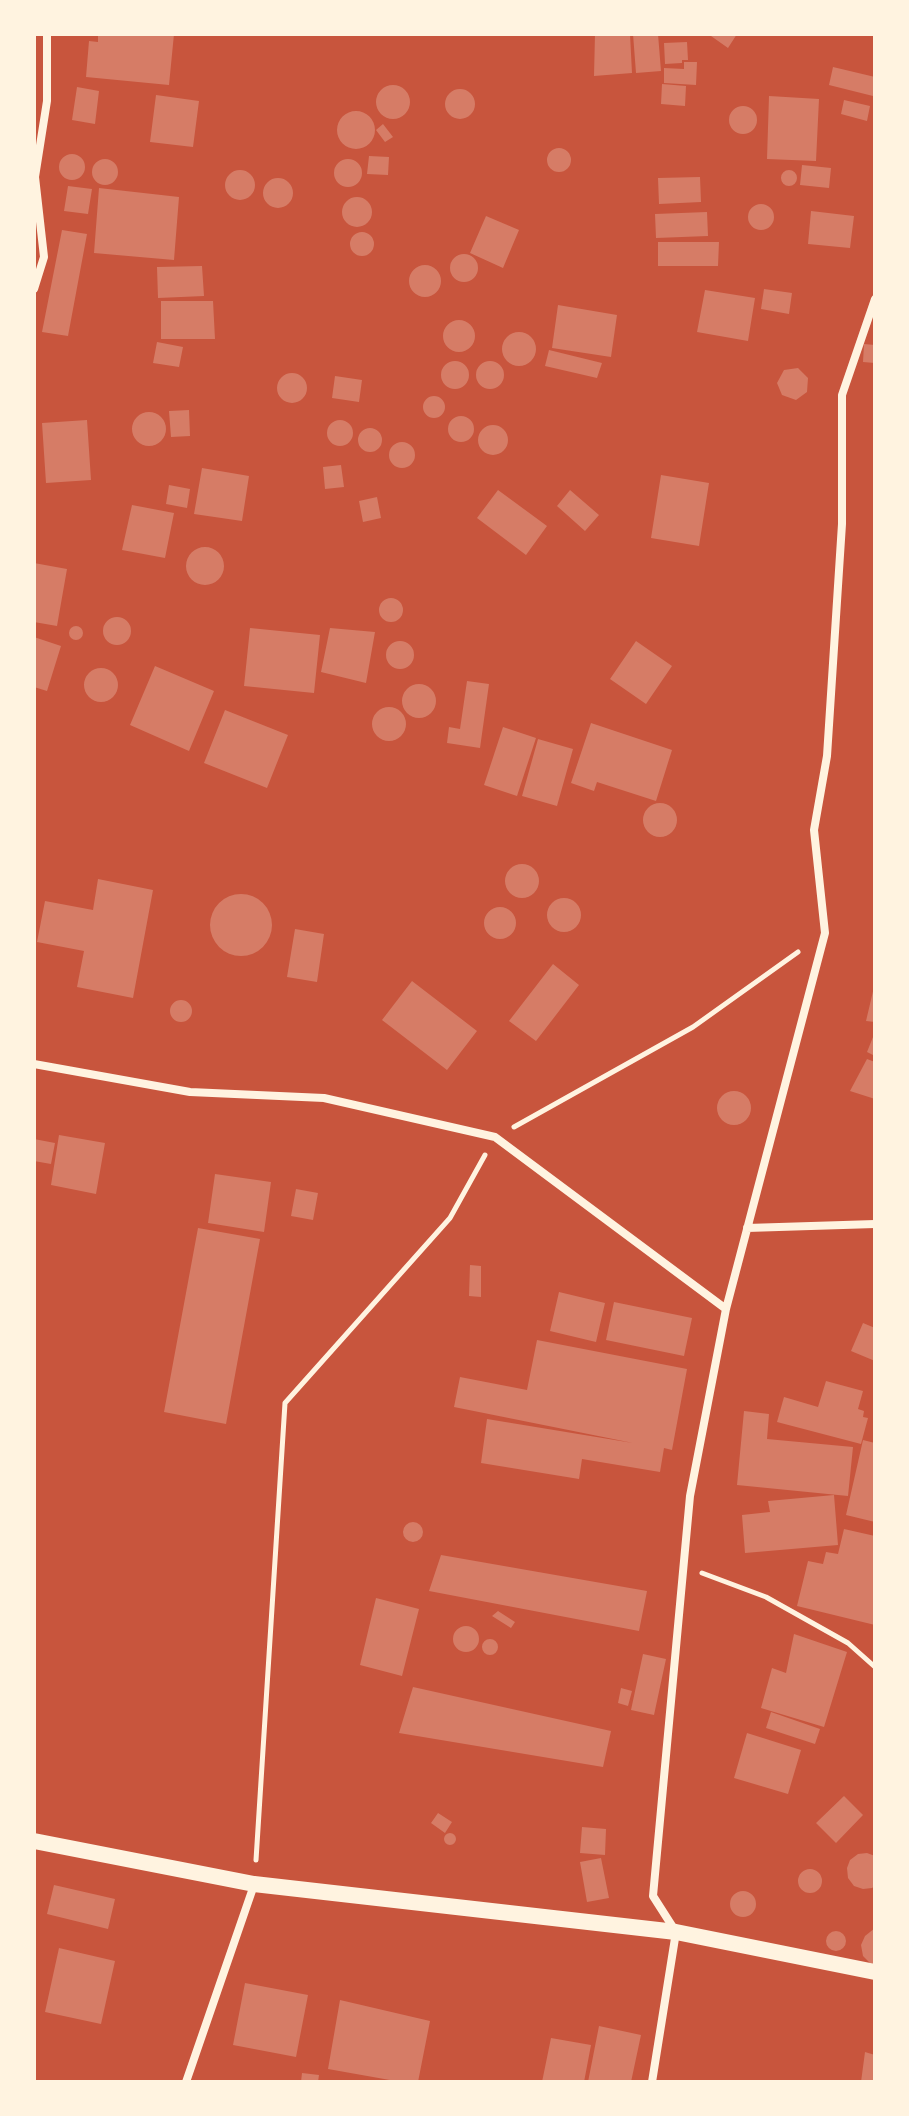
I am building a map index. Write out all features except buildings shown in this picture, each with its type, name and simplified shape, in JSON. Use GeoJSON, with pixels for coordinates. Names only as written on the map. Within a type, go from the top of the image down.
{"type":"FeatureCollection","features":[{"type":"Feature","properties":{"kind":"main road"},"geometry":{"type":"LineString","coordinates":[[34,1841],[254,1884],[676,1932],[875,1972]]}},
{"type":"Feature","properties":{"kind":"street"},"geometry":{"type":"LineString","coordinates":[[34,289],[44,257],[35,177],[47,101],[47,34]]}},
{"type":"Feature","properties":{"kind":"street"},"geometry":{"type":"LineString","coordinates":[[652,2082],[676,1932],[653,1896],[690,1496],[726,1309],[825,933],[814,830],[827,756],[842,524],[842,395],[875,299]]}},
{"type":"Feature","properties":{"kind":"street"},"geometry":{"type":"LineString","coordinates":[[34,1064],[190,1092],[324,1098],[495,1137],[726,1309]]}},
{"type":"Feature","properties":{"kind":"street"},"geometry":{"type":"LineString","coordinates":[[747,1228],[875,1224]]}},
{"type":"Feature","properties":{"kind":"street"},"geometry":{"type":"LineString","coordinates":[[186,2082],[254,1884]]}},
{"type":"Feature","properties":{"kind":"path"},"geometry":{"type":"LineString","coordinates":[[254,1884],[285,1403],[450,1218],[495,1137],[693,1027],[825,933]]}},
{"type":"Feature","properties":{"kind":"path"},"geometry":{"type":"LineString","coordinates":[[683,1566],[766,1597],[848,1643],[875,1667]]}}]}
